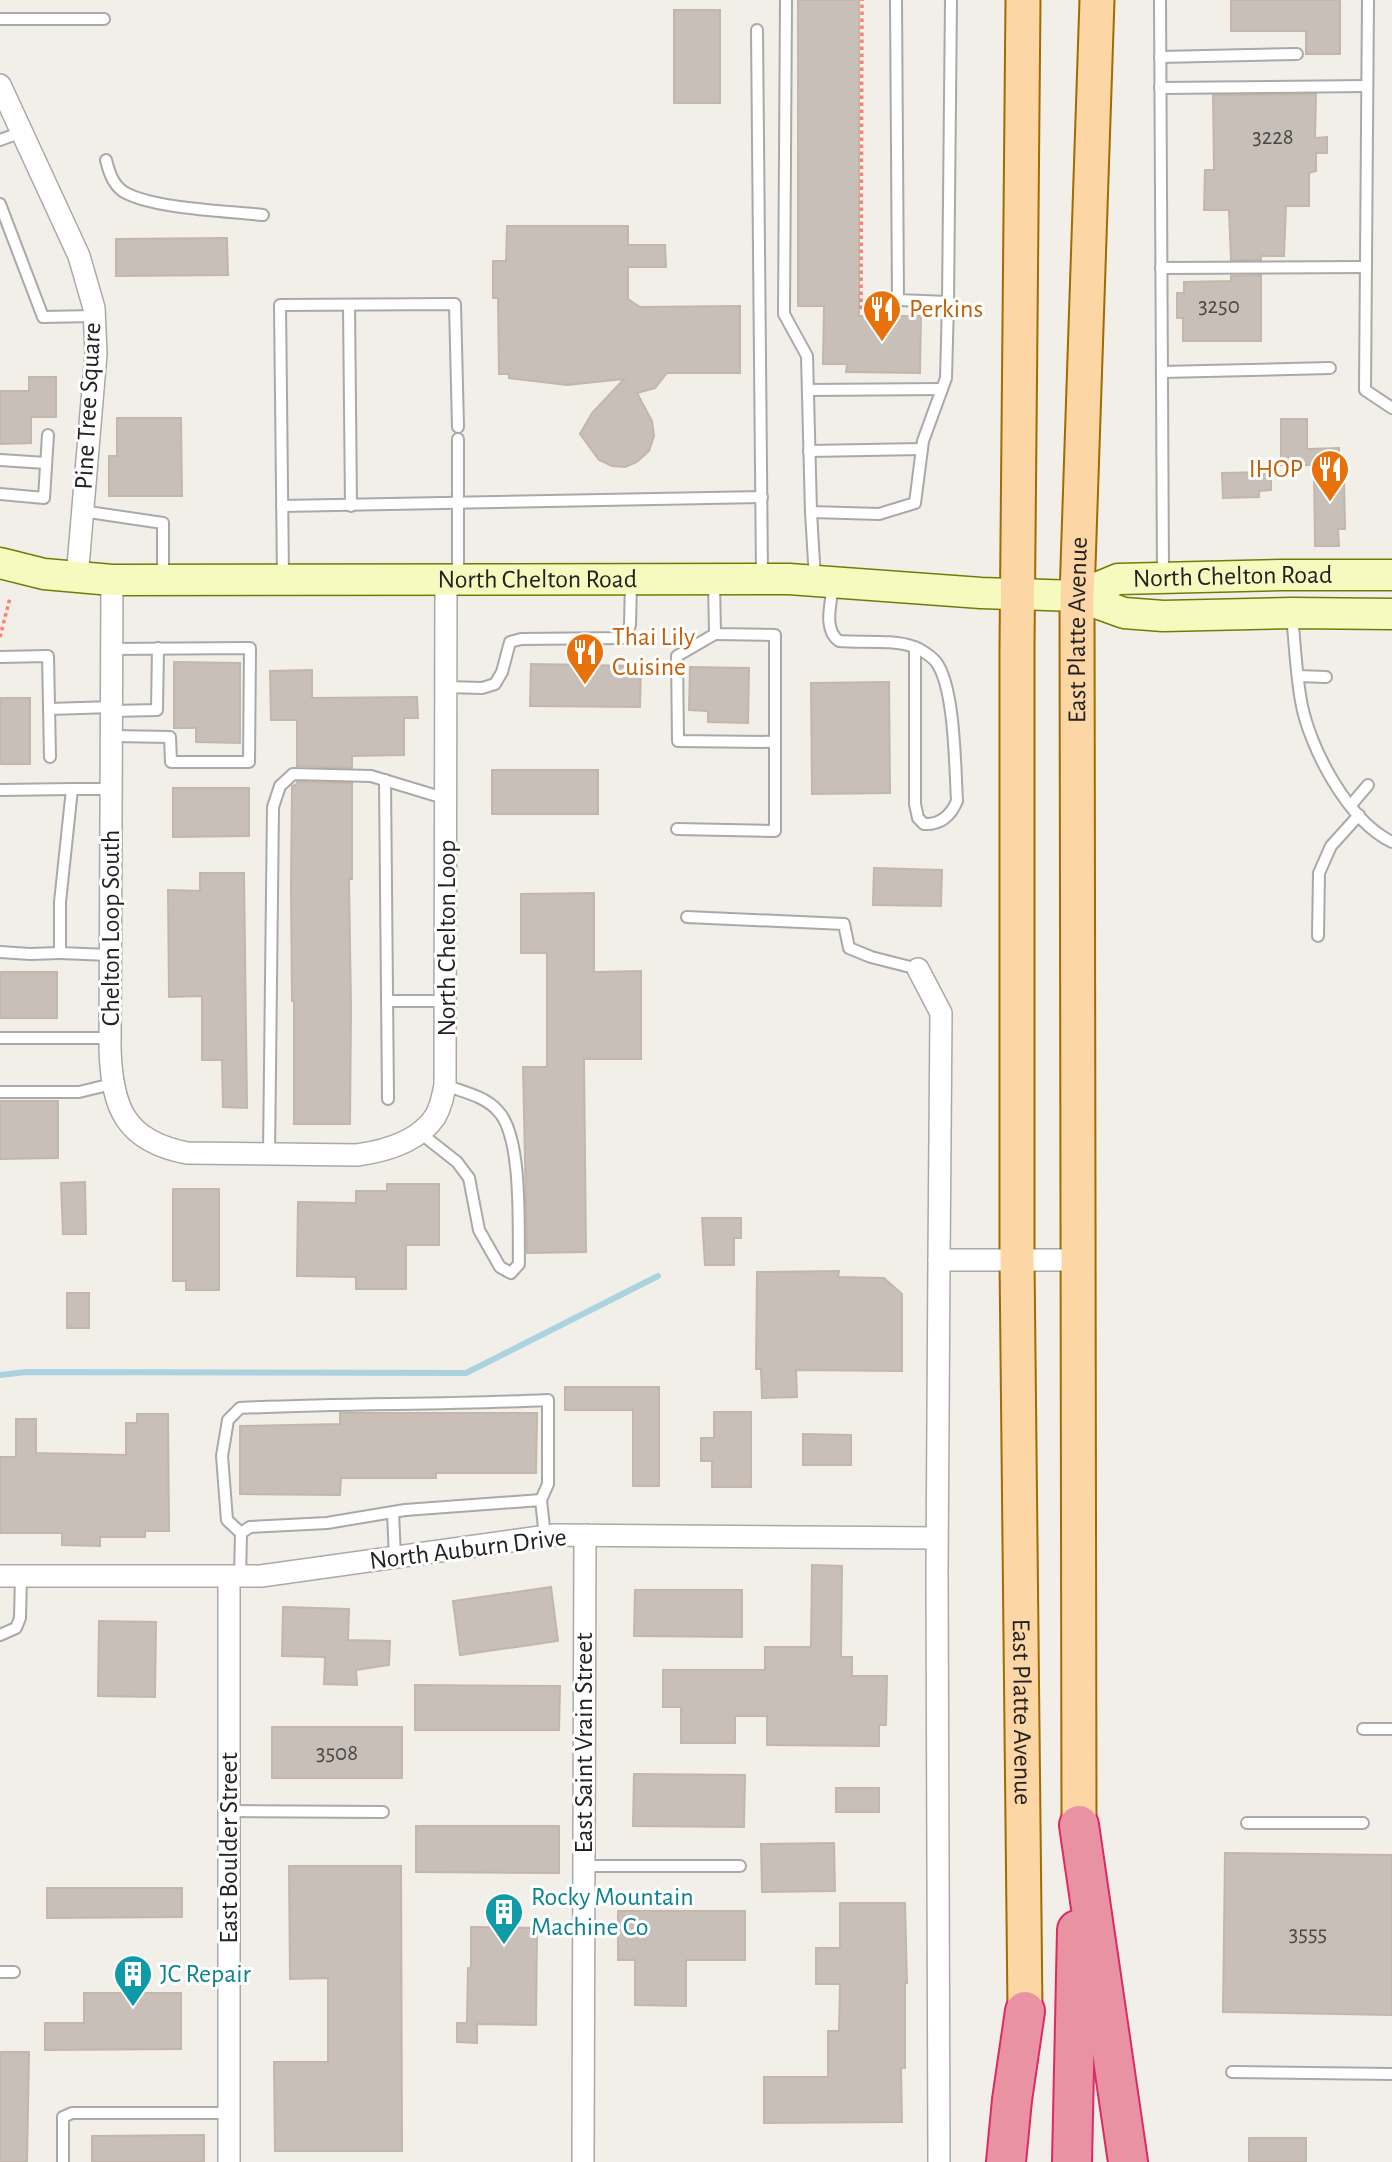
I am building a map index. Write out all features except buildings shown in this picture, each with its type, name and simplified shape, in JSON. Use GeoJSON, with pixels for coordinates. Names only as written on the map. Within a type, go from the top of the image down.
{"type":"FeatureCollection","features":[{"type":"Feature","properties":{"kind":"highway"},"geometry":{"type":"LineString","coordinates":[[1079,1825],[1128,2162]]}},
{"type":"Feature","properties":{"kind":"highway","name":"East Platte Avenue"},"geometry":{"type":"LineString","coordinates":[[1072,2162],[1079,1825]]}},
{"type":"Feature","properties":{"kind":"highway"},"geometry":{"type":"LineString","coordinates":[[1006,2162],[1025,2011]]}},
{"type":"Feature","properties":{"kind":"highway","name":"East Platte Avenue"},"geometry":{"type":"LineString","coordinates":[[1025,2011],[1025,2162]]}},
{"type":"Feature","properties":{"kind":"main road","name":"East Platte Avenue"},"geometry":{"type":"LineString","coordinates":[[1023,0],[1018,595],[1017,1260],[1025,2011]]}},
{"type":"Feature","properties":{"kind":"main road","name":"East Platte Avenue"},"geometry":{"type":"LineString","coordinates":[[1079,1825],[1077,596],[1097,0]]}},
{"type":"Feature","properties":{"kind":"main road","name":"North Chelton Road"},"geometry":{"type":"LineString","coordinates":[[0,563],[44,574],[113,580],[762,579],[1018,595],[1077,596],[1124,613],[1163,616],[1392,614]]}},
{"type":"Feature","properties":{"kind":"main road","name":"North Chelton Road"},"geometry":{"type":"LineString","coordinates":[[1077,596],[1118,579],[1163,576],[1392,575]]}},
{"type":"Feature","properties":{"kind":"street","name":"Pine Tree Square"},"geometry":{"type":"LineString","coordinates":[[0,85],[79,256],[94,316],[96,354],[76,578]]}},
{"type":"Feature","properties":{"kind":"street","name":"North Chelton Loop"},"geometry":{"type":"LineString","coordinates":[[269,1155],[376,1153],[394,1147],[419,1132],[435,1117],[441,1103],[445,1085],[447,1001],[446,687],[452,579]]}},
{"type":"Feature","properties":{"kind":"street","name":"Chelton Loop South"},"geometry":{"type":"LineString","coordinates":[[113,580],[110,955],[113,1084],[120,1108],[134,1129],[166,1149],[187,1153],[269,1155]]}},
{"type":"Feature","properties":{"kind":"street"},"geometry":{"type":"LineString","coordinates":[[918,969],[941,1013],[937,1538],[939,2162]]}},
{"type":"Feature","properties":{"kind":"street"},"geometry":{"type":"LineString","coordinates":[[939,1260],[1078,1260]]}},
{"type":"Feature","properties":{"kind":"street","name":"North Auburn Drive"},"geometry":{"type":"LineString","coordinates":[[10,1576],[234,1577],[298,1572],[545,1537],[585,1535],[937,1538]]}},
{"type":"Feature","properties":{"kind":"street","name":"East Saint Vrain Street"},"geometry":{"type":"LineString","coordinates":[[583,2162],[585,1535]]}},
{"type":"Feature","properties":{"kind":"street","name":"East Boulder Street"},"geometry":{"type":"LineString","coordinates":[[229,2162],[229,1811],[234,1577]]}},
{"type":"Feature","properties":{"kind":"lane"},"geometry":{"type":"LineString","coordinates":[[786,0],[784,314],[807,356],[811,512],[830,627],[834,638],[839,641],[902,644],[915,647],[936,662],[943,678],[950,716],[957,801],[944,820],[931,825],[924,824],[918,818],[915,804],[915,647]]}},
{"type":"Feature","properties":{"kind":"lane"},"geometry":{"type":"LineString","coordinates":[[896,0],[898,300],[948,302]]}},
{"type":"Feature","properties":{"kind":"lane"},"geometry":{"type":"LineString","coordinates":[[811,512],[878,514],[915,503],[923,441],[946,378],[951,0]]}},
{"type":"Feature","properties":{"kind":"lane"},"geometry":{"type":"LineString","coordinates":[[1160,0],[1163,576]]}},
{"type":"Feature","properties":{"kind":"lane"},"geometry":{"type":"LineString","coordinates":[[1368,0],[1365,390],[1392,408]]}},
{"type":"Feature","properties":{"kind":"lane"},"geometry":{"type":"LineString","coordinates":[[0,19],[104,19]]}},
{"type":"Feature","properties":{"kind":"lane"},"geometry":{"type":"LineString","coordinates":[[757,30],[762,579]]}},
{"type":"Feature","properties":{"kind":"lane"},"geometry":{"type":"LineString","coordinates":[[1160,57],[1297,54]]}},
{"type":"Feature","properties":{"kind":"lane"},"geometry":{"type":"LineString","coordinates":[[1160,88],[1367,86]]}},
{"type":"Feature","properties":{"kind":"lane"},"geometry":{"type":"LineString","coordinates":[[0,140],[22,132]]}},
{"type":"Feature","properties":{"kind":"lane"},"geometry":{"type":"LineString","coordinates":[[106,160],[115,183],[123,191],[139,197],[161,203],[263,215]]}},
{"type":"Feature","properties":{"kind":"lane"},"geometry":{"type":"LineString","coordinates":[[0,204],[43,317],[94,316]]}},
{"type":"Feature","properties":{"kind":"lane"},"geometry":{"type":"LineString","coordinates":[[1161,268],[1366,267]]}},
{"type":"Feature","properties":{"kind":"lane"},"geometry":{"type":"LineString","coordinates":[[283,580],[280,305],[455,304],[458,427]]}},
{"type":"Feature","properties":{"kind":"lane"},"geometry":{"type":"LineString","coordinates":[[349,305],[351,506]]}},
{"type":"Feature","properties":{"kind":"lane"},"geometry":{"type":"LineString","coordinates":[[1162,372],[1330,368]]}},
{"type":"Feature","properties":{"kind":"lane"},"geometry":{"type":"LineString","coordinates":[[808,390],[942,389]]}},
{"type":"Feature","properties":{"kind":"lane"},"geometry":{"type":"LineString","coordinates":[[0,494],[44,498],[48,435]]}},
{"type":"Feature","properties":{"kind":"lane"},"geometry":{"type":"LineString","coordinates":[[452,579],[459,504],[458,439]]}},
{"type":"Feature","properties":{"kind":"lane"},"geometry":{"type":"LineString","coordinates":[[809,451],[922,449]]}},
{"type":"Feature","properties":{"kind":"lane"},"geometry":{"type":"LineString","coordinates":[[0,460],[46,463]]}},
{"type":"Feature","properties":{"kind":"lane"},"geometry":{"type":"LineString","coordinates":[[282,506],[762,497]]}},
{"type":"Feature","properties":{"kind":"lane"},"geometry":{"type":"LineString","coordinates":[[82,511],[163,523],[163,580]]}},
{"type":"Feature","properties":{"kind":"lane"},"geometry":{"type":"LineString","coordinates":[[446,687],[482,688],[495,684],[502,672],[510,642],[521,639],[625,638],[630,625],[631,580]]}},
{"type":"Feature","properties":{"kind":"lane"},"geometry":{"type":"LineString","coordinates":[[714,580],[715,634]]}},
{"type":"Feature","properties":{"kind":"lane"},"geometry":{"type":"LineString","coordinates":[[1292,613],[1301,702],[1317,750],[1340,791],[1359,815],[1392,842]]}},
{"type":"Feature","properties":{"kind":"lane"},"geometry":{"type":"LineString","coordinates":[[677,829],[775,831],[775,742],[775,635],[715,634],[677,656],[678,741],[775,742]]}},
{"type":"Feature","properties":{"kind":"lane"},"geometry":{"type":"LineString","coordinates":[[49,709],[157,710],[158,648]]}},
{"type":"Feature","properties":{"kind":"lane"},"geometry":{"type":"LineString","coordinates":[[112,649],[250,648],[250,762],[171,762],[170,737],[113,736]]}},
{"type":"Feature","properties":{"kind":"lane"},"geometry":{"type":"LineString","coordinates":[[0,657],[48,656],[50,757]]}},
{"type":"Feature","properties":{"kind":"lane"},"geometry":{"type":"LineString","coordinates":[[1298,676],[1326,677]]}},
{"type":"Feature","properties":{"kind":"lane"},"geometry":{"type":"LineString","coordinates":[[269,1155],[273,807],[280,786],[293,774],[371,776],[447,799]]}},
{"type":"Feature","properties":{"kind":"lane"},"geometry":{"type":"LineString","coordinates":[[386,780],[388,1100]]}},
{"type":"Feature","properties":{"kind":"lane"},"geometry":{"type":"LineString","coordinates":[[1351,805],[1367,785]]}},
{"type":"Feature","properties":{"kind":"lane"},"geometry":{"type":"LineString","coordinates":[[60,953],[60,902],[72,789]]}},
{"type":"Feature","properties":{"kind":"lane"},"geometry":{"type":"LineString","coordinates":[[0,790],[111,789]]}},
{"type":"Feature","properties":{"kind":"lane"},"geometry":{"type":"LineString","coordinates":[[1318,936],[1319,873],[1331,846],[1359,815]]}},
{"type":"Feature","properties":{"kind":"lane"},"geometry":{"type":"LineString","coordinates":[[687,917],[844,924],[849,948],[918,969]]}},
{"type":"Feature","properties":{"kind":"lane"},"geometry":{"type":"LineString","coordinates":[[0,952],[110,955]]}},
{"type":"Feature","properties":{"kind":"lane"},"geometry":{"type":"LineString","coordinates":[[387,1001],[447,1001]]}},
{"type":"Feature","properties":{"kind":"lane"},"geometry":{"type":"LineString","coordinates":[[0,1038],[110,1038]]}},
{"type":"Feature","properties":{"kind":"lane"},"geometry":{"type":"LineString","coordinates":[[0,1092],[79,1092],[113,1084]]}},
{"type":"Feature","properties":{"kind":"lane"},"geometry":{"type":"LineString","coordinates":[[419,1132],[457,1162],[468,1178],[479,1230],[500,1266],[511,1273],[519,1264],[516,1165],[510,1135],[500,1112],[484,1100],[445,1085]]}},
{"type":"Feature","properties":{"kind":"lane"},"geometry":{"type":"LineString","coordinates":[[241,1533],[227,1520],[222,1456],[228,1420],[240,1408],[548,1400],[548,1484],[541,1500],[545,1537]]}},
{"type":"Feature","properties":{"kind":"lane"},"geometry":{"type":"LineString","coordinates":[[234,1577],[241,1533],[250,1527],[327,1523],[393,1512],[541,1500]]}},
{"type":"Feature","properties":{"kind":"lane"},"geometry":{"type":"LineString","coordinates":[[393,1512],[395,1558]]}},
{"type":"Feature","properties":{"kind":"lane"},"geometry":{"type":"LineString","coordinates":[[0,1635],[16,1628],[20,1618],[10,1576]]}},
{"type":"Feature","properties":{"kind":"lane"},"geometry":{"type":"LineString","coordinates":[[1363,1729],[1392,1729]]}},
{"type":"Feature","properties":{"kind":"lane"},"geometry":{"type":"LineString","coordinates":[[229,1811],[383,1812]]}},
{"type":"Feature","properties":{"kind":"lane"},"geometry":{"type":"LineString","coordinates":[[1247,1823],[1363,1823]]}},
{"type":"Feature","properties":{"kind":"lane"},"geometry":{"type":"LineString","coordinates":[[584,1866],[740,1866]]}},
{"type":"Feature","properties":{"kind":"lane"},"geometry":{"type":"LineString","coordinates":[[0,1972],[15,1972]]}},
{"type":"Feature","properties":{"kind":"lane"},"geometry":{"type":"LineString","coordinates":[[1232,2072],[1392,2074]]}},
{"type":"Feature","properties":{"kind":"lane"},"geometry":{"type":"LineString","coordinates":[[63,2162],[63,2117],[72,2113],[229,2113]]}},
{"type":"Feature","properties":{"kind":"path"},"geometry":{"type":"LineString","coordinates":[[861,309],[862,0]]}},
{"type":"Feature","properties":{"kind":"path"},"geometry":{"type":"LineString","coordinates":[[0,637],[10,598]]}},
{"type":"Feature","properties":{"kind":"waterway"},"geometry":{"type":"LineString","coordinates":[[0,1375],[26,1372],[466,1373],[658,1276]]}},
{"type":"Feature","properties":{"kind":"place","name":"Perkins"},"geometry":{"type":"Point","coordinates":[882,343]}},
{"type":"Feature","properties":{"kind":"place","name":"IHOP"},"geometry":{"type":"Point","coordinates":[1330,503]}},
{"type":"Feature","properties":{"kind":"place","name":"Thai Lily Cuisine"},"geometry":{"type":"Point","coordinates":[585,686]}},
{"type":"Feature","properties":{"kind":"place","name":"Rocky Mountain Machine Co"},"geometry":{"type":"Point","coordinates":[504,1946]}},
{"type":"Feature","properties":{"kind":"place","name":"JC Repair"},"geometry":{"type":"Point","coordinates":[133,2008]}}]}
